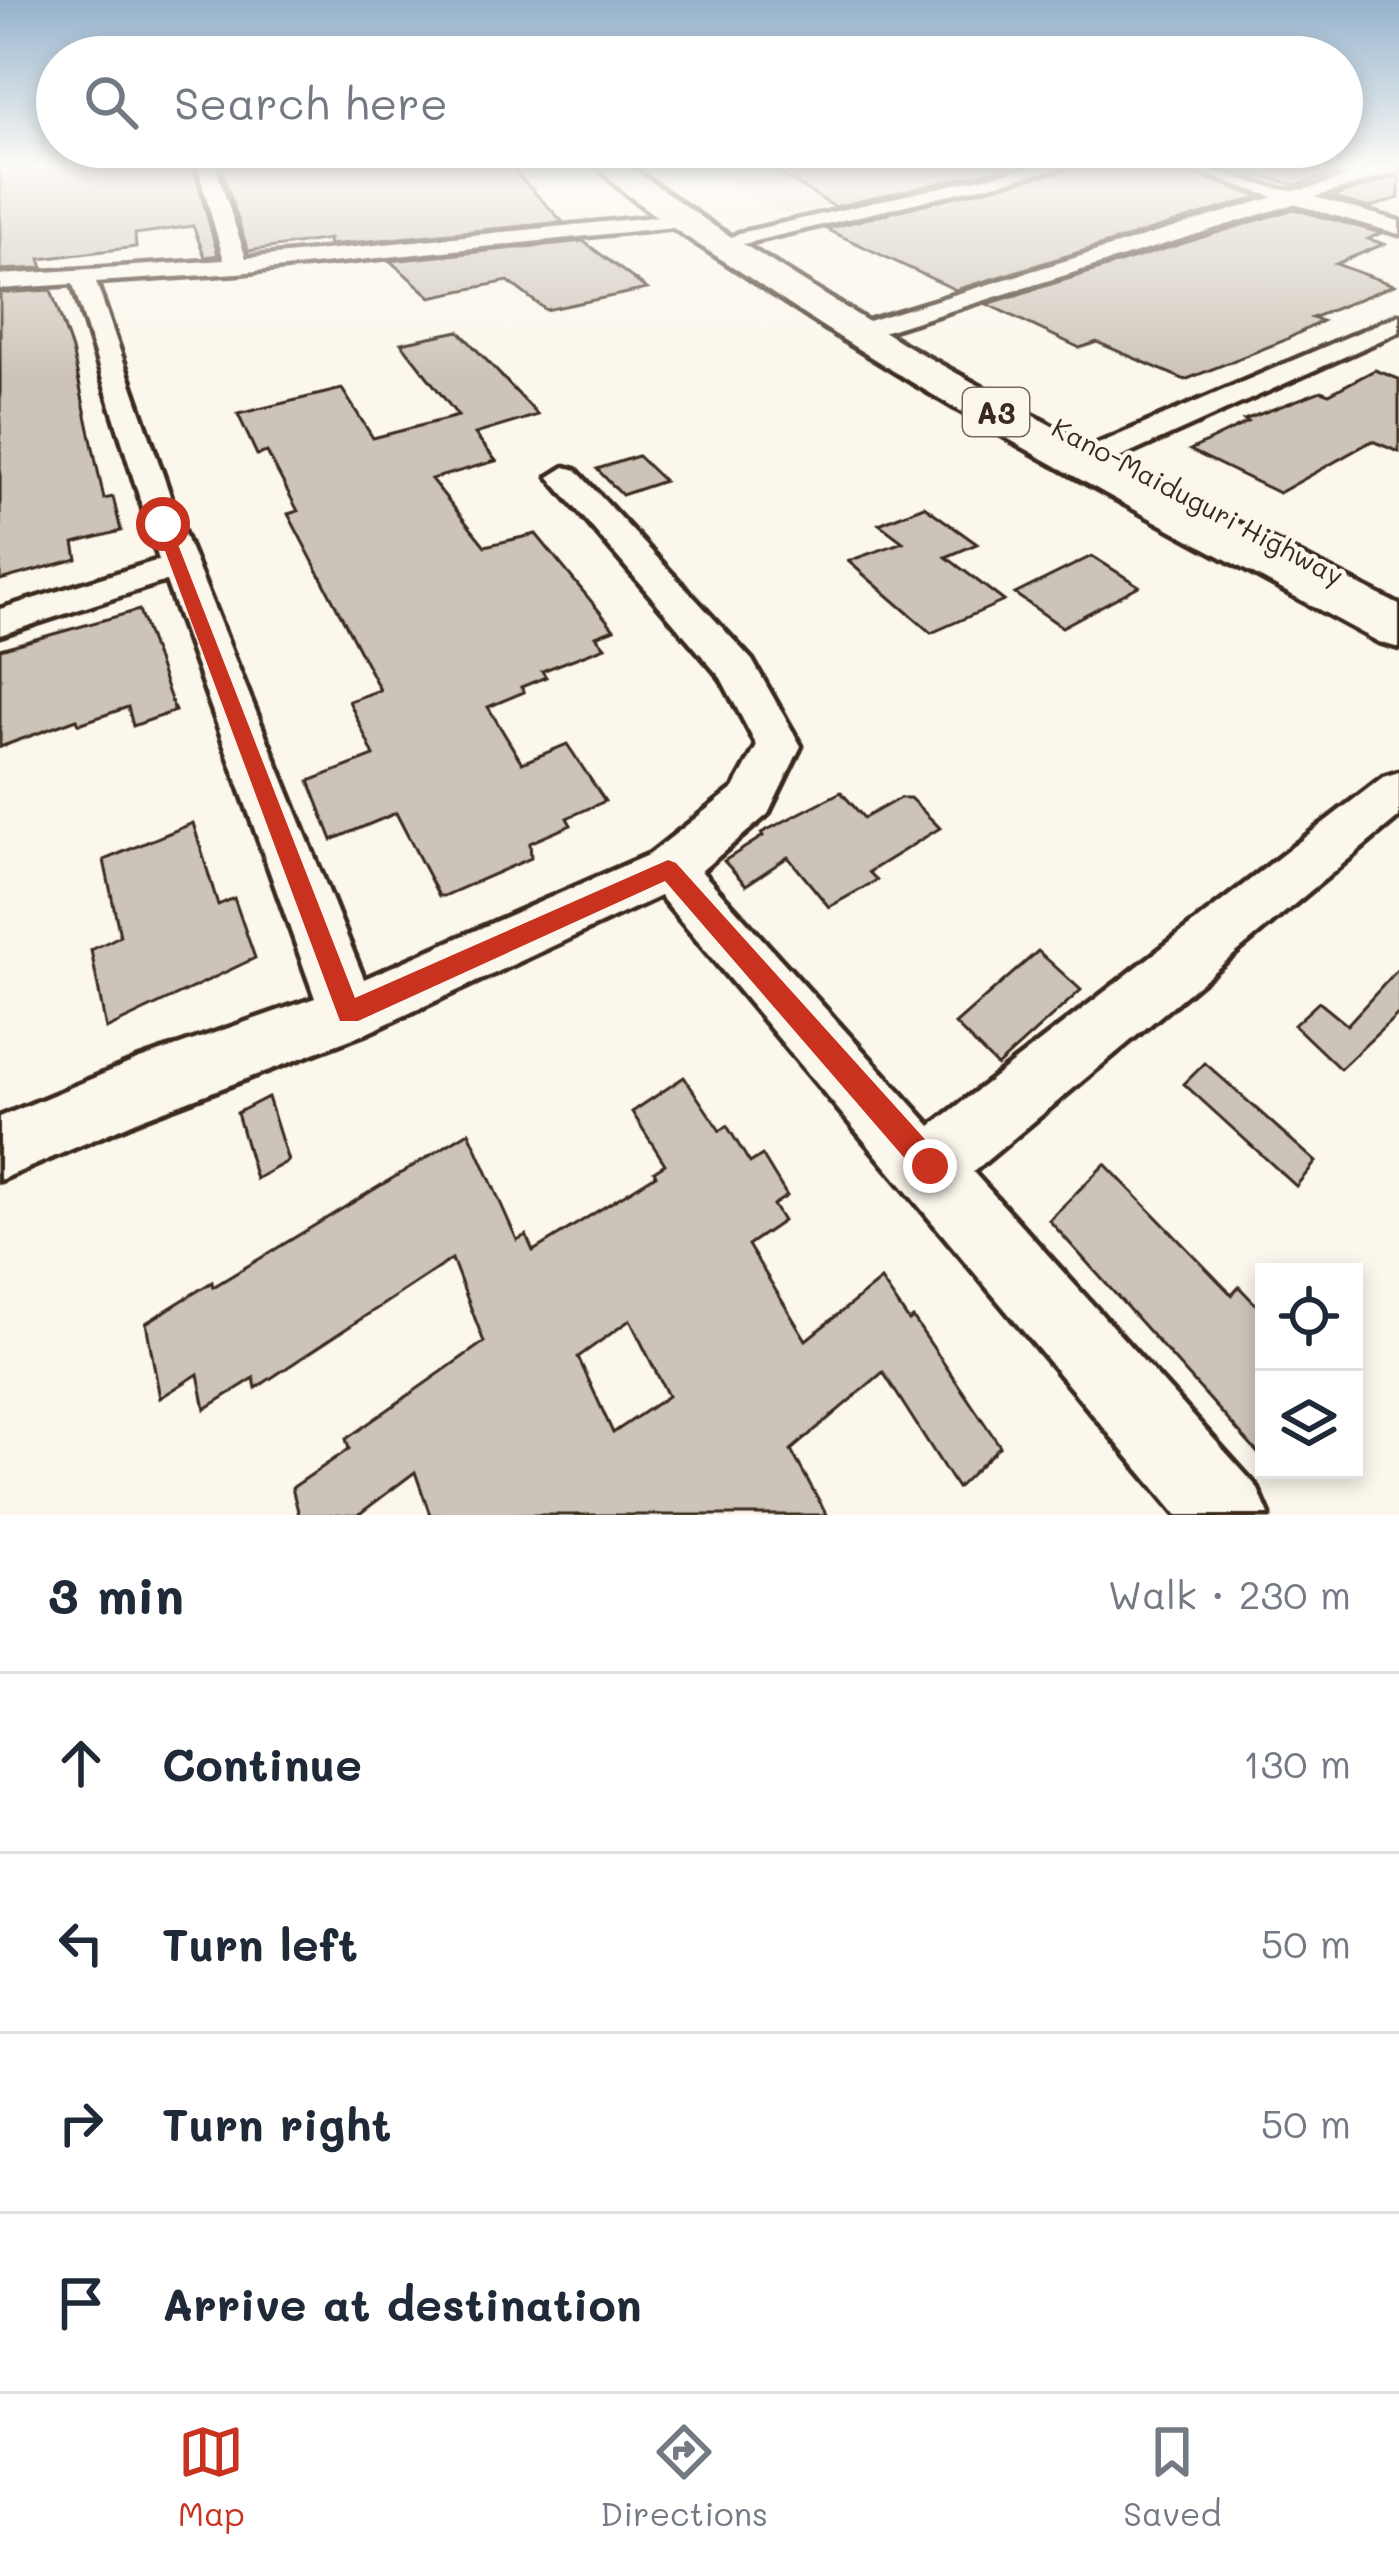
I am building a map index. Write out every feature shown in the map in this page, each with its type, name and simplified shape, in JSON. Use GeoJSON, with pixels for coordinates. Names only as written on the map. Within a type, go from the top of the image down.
{"type":"FeatureCollection","features":[{"type":"Feature","properties":{"kind":"highway","name":"Kano-Maiduguri Highway"},"geometry":{"type":"LineString","coordinates":[[706,236],[809,303],[976,400],[1399,629]]}},
{"type":"Feature","properties":{"kind":"highway","name":"Kano-Maiduguri Highway"},"geometry":{"type":"LineString","coordinates":[[734,236],[877,326],[1104,453],[1399,605]]}},
{"type":"Feature","properties":{"kind":"street"},"geometry":{"type":"LineString","coordinates":[[228,236],[237,266]]}},
{"type":"Feature","properties":{"kind":"street"},"geometry":{"type":"LineString","coordinates":[[0,282],[237,266],[530,236]]}},
{"type":"Feature","properties":{"kind":"street"},"geometry":{"type":"LineString","coordinates":[[739,239],[753,236]]}},
{"type":"Feature","properties":{"kind":"street"},"geometry":{"type":"LineString","coordinates":[[877,326],[1168,236]]}},
{"type":"Feature","properties":{"kind":"street"},"geometry":{"type":"LineString","coordinates":[[82,275],[179,565],[349,1013]]}},
{"type":"Feature","properties":{"kind":"street"},"geometry":{"type":"LineString","coordinates":[[1104,453],[1399,323]]}},
{"type":"Feature","properties":{"kind":"street"},"geometry":{"type":"LineString","coordinates":[[0,1149],[137,1090],[349,1013],[668,869],[751,801],[779,746],[736,670],[565,477]]}},
{"type":"Feature","properties":{"kind":"street"},"geometry":{"type":"LineString","coordinates":[[0,622],[179,565]]}},
{"type":"Feature","properties":{"kind":"street"},"geometry":{"type":"LineString","coordinates":[[930,1166],[1399,790]]}},
{"type":"Feature","properties":{"kind":"street"},"geometry":{"type":"LineString","coordinates":[[668,869],[1229,1515]]}},
{"type":"Feature","properties":{"kind":"building"},"geometry":{"type":"Polygon","coordinates":[[[0,236],[135,236],[136,247],[40,259],[43,268],[0,270],[0,236]]]}},
{"type":"Feature","properties":{"kind":"building"},"geometry":{"type":"Polygon","coordinates":[[[197,236],[213,236],[218,255],[205,257],[197,236]]]}},
{"type":"Feature","properties":{"kind":"building"},"geometry":{"type":"Polygon","coordinates":[[[243,236],[423,236],[328,245],[329,239],[248,251],[243,236]]]}},
{"type":"Feature","properties":{"kind":"building"},"geometry":{"type":"Polygon","coordinates":[[[840,236],[1133,236],[956,290],[840,236]]]}},
{"type":"Feature","properties":{"kind":"building"},"geometry":{"type":"Polygon","coordinates":[[[1208,236],[1375,236],[1368,239],[1384,244],[1336,264],[1394,285],[1312,318],[1322,321],[1283,341],[1185,380],[1097,342],[1080,348],[987,304],[1208,236]]]}},
{"type":"Feature","properties":{"kind":"building"},"geometry":{"type":"Polygon","coordinates":[[[583,241],[647,289],[546,310],[508,281],[431,297],[390,261],[583,241]]]}},
{"type":"Feature","properties":{"kind":"building"},"geometry":{"type":"Polygon","coordinates":[[[51,290],[72,350],[104,499],[113,497],[121,531],[74,543],[77,559],[0,580],[0,293],[51,290]]]}},
{"type":"Feature","properties":{"kind":"building"},"geometry":{"type":"Polygon","coordinates":[[[459,331],[538,415],[475,434],[496,461],[431,479],[485,546],[536,534],[614,629],[596,636],[605,647],[542,671],[546,677],[521,687],[524,692],[488,707],[522,763],[567,744],[605,801],[567,818],[571,825],[530,843],[531,858],[439,896],[396,813],[332,840],[309,781],[374,756],[349,701],[380,690],[288,514],[298,511],[267,452],[257,455],[238,414],[342,389],[373,438],[458,416],[401,343],[459,331]]]}},
{"type":"Feature","properties":{"kind":"building"},"geometry":{"type":"Polygon","coordinates":[[[1375,370],[1399,379],[1399,452],[1372,441],[1279,493],[1190,450],[1248,422],[1244,420],[1321,391],[1329,394],[1375,370]]]}},
{"type":"Feature","properties":{"kind":"building"},"geometry":{"type":"Polygon","coordinates":[[[638,456],[664,481],[622,495],[597,469],[638,456]]]}},
{"type":"Feature","properties":{"kind":"building"},"geometry":{"type":"Polygon","coordinates":[[[924,506],[977,544],[946,557],[1004,601],[931,633],[848,561],[903,542],[879,524],[924,506]]]}},
{"type":"Feature","properties":{"kind":"building"},"geometry":{"type":"Polygon","coordinates":[[[1092,556],[1139,586],[1062,627],[1015,594],[1092,556]]]}},
{"type":"Feature","properties":{"kind":"building"},"geometry":{"type":"Polygon","coordinates":[[[139,610],[175,711],[133,726],[128,707],[79,724],[77,719],[0,747],[0,649],[139,610]]]}},
{"type":"Feature","properties":{"kind":"building"},"geometry":{"type":"Polygon","coordinates":[[[841,792],[864,818],[900,798],[910,798],[940,828],[869,872],[877,880],[829,907],[788,857],[746,885],[724,861],[761,833],[841,792]]]}},
{"type":"Feature","properties":{"kind":"building"},"geometry":{"type":"Polygon","coordinates":[[[193,823],[218,905],[234,898],[255,958],[106,1029],[91,950],[120,936],[104,860],[193,823]]]}},
{"type":"Feature","properties":{"kind":"building"},"geometry":{"type":"Polygon","coordinates":[[[1038,951],[1081,990],[997,1066],[955,1024],[1038,951]]]}},
{"type":"Feature","properties":{"kind":"building"},"geometry":{"type":"Polygon","coordinates":[[[1399,968],[1399,1013],[1340,1069],[1294,1025],[1319,1002],[1347,1025],[1399,968]]]}},
{"type":"Feature","properties":{"kind":"building"},"geometry":{"type":"Polygon","coordinates":[[[1205,1063],[1316,1162],[1296,1186],[1184,1084],[1205,1063]]]}},
{"type":"Feature","properties":{"kind":"building"},"geometry":{"type":"Polygon","coordinates":[[[684,1077],[720,1131],[727,1126],[750,1163],[762,1155],[787,1196],[773,1205],[783,1221],[748,1245],[806,1340],[881,1280],[909,1321],[913,1318],[1000,1446],[957,1488],[883,1372],[791,1450],[827,1515],[430,1515],[415,1472],[358,1515],[299,1515],[292,1488],[349,1449],[346,1439],[484,1342],[452,1259],[256,1388],[254,1378],[205,1409],[198,1374],[160,1398],[146,1323],[212,1282],[213,1287],[469,1132],[517,1240],[526,1235],[533,1251],[656,1175],[654,1171],[665,1164],[632,1112],[684,1077]],[[630,1320],[578,1357],[613,1433],[668,1396],[630,1320]]]}},
{"type":"Feature","properties":{"kind":"building"},"geometry":{"type":"Polygon","coordinates":[[[268,1097],[288,1161],[256,1179],[237,1113],[268,1097]]]}},
{"type":"Feature","properties":{"kind":"building"},"geometry":{"type":"Polygon","coordinates":[[[1105,1164],[1232,1295],[1239,1287],[1255,1304],[1255,1450],[1049,1220],[1105,1164]]]}},
{"type":"Feature","properties":{"kind":"route"},"geometry":{"type":"LineString","coordinates":[[163,524],[349,1013],[668,869],[930,1166]]}}]}
